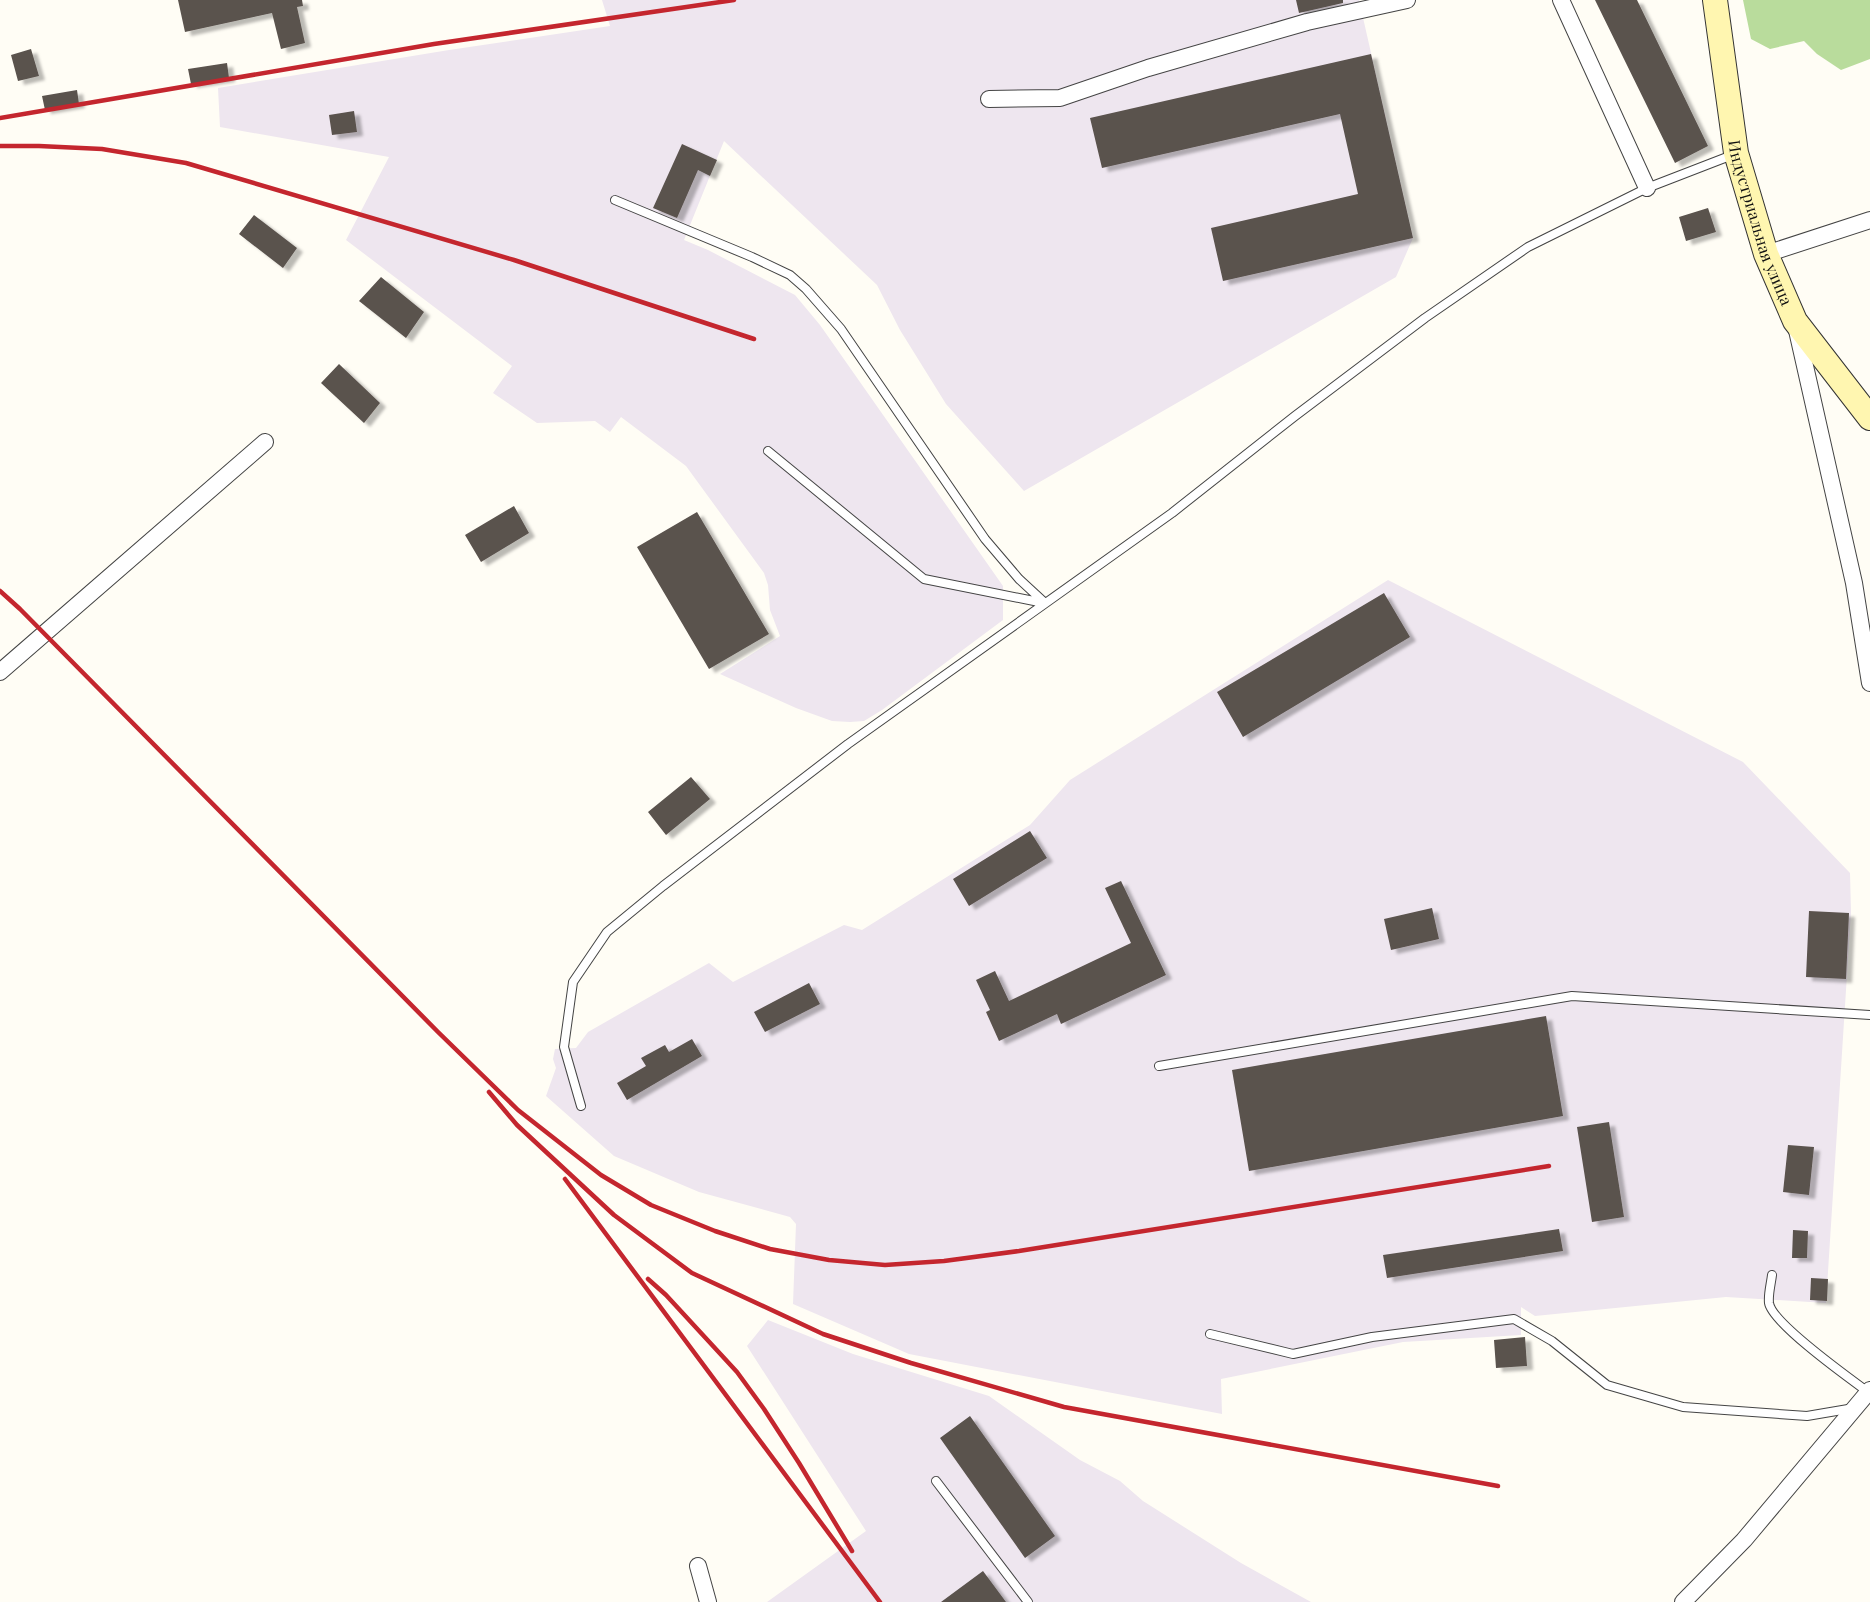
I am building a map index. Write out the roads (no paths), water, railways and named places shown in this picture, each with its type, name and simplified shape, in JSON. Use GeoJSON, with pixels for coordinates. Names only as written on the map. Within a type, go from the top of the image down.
{"type":"FeatureCollection","features":[{"type":"Feature","properties":{"kind":"main road","name":"Индустриальная улица"},"geometry":{"type":"LineString","coordinates":[[1714,0],[1736,153],[1766,254],[1794,321],[1870,418]]}},
{"type":"Feature","properties":{"kind":"street"},"geometry":{"type":"LineString","coordinates":[[989,99],[1060,98],[1148,68],[1307,22],[1407,0]]}},
{"type":"Feature","properties":{"kind":"street"},"geometry":{"type":"LineString","coordinates":[[1561,0],[1647,188]]}},
{"type":"Feature","properties":{"kind":"street"},"geometry":{"type":"LineString","coordinates":[[1766,254],[1870,220]]}},
{"type":"Feature","properties":{"kind":"street"},"geometry":{"type":"LineString","coordinates":[[1794,321],[1854,583],[1870,683]]}},
{"type":"Feature","properties":{"kind":"street"},"geometry":{"type":"LineString","coordinates":[[0,672],[264,442]]}},
{"type":"Feature","properties":{"kind":"street"},"geometry":{"type":"LineString","coordinates":[[1683,1602],[1744,1540],[1869,1391]]}},
{"type":"Feature","properties":{"kind":"street"},"geometry":{"type":"LineString","coordinates":[[698,1566],[708,1602]]}},
{"type":"Feature","properties":{"kind":"lane"},"geometry":{"type":"LineString","coordinates":[[580,1106],[564,1047],[573,982],[607,932],[663,886],[848,744],[1172,513],[1415,325],[1509,260],[1528,247],[1647,188],[1736,153]]}},
{"type":"Feature","properties":{"kind":"lane"},"geometry":{"type":"LineString","coordinates":[[615,200],[752,257],[790,275],[806,289],[841,329],[985,539],[1019,579],[1045,603]]}},
{"type":"Feature","properties":{"kind":"lane"},"geometry":{"type":"LineString","coordinates":[[768,451],[924,579],[1045,603]]}},
{"type":"Feature","properties":{"kind":"lane"},"geometry":{"type":"LineString","coordinates":[[1159,1066],[1572,996],[1870,1015]]}},
{"type":"Feature","properties":{"kind":"lane"},"geometry":{"type":"LineString","coordinates":[[1772,1275],[1769,1305],[1775,1313],[1792,1333],[1869,1391]]}},
{"type":"Feature","properties":{"kind":"lane"},"geometry":{"type":"LineString","coordinates":[[1210,1334],[1293,1354],[1372,1337],[1514,1319],[1552,1341],[1607,1385],[1683,1407],[1807,1416],[1855,1408]]}},
{"type":"Feature","properties":{"kind":"lane"},"geometry":{"type":"LineString","coordinates":[[936,1481],[1028,1602]]}},
{"type":"Feature","properties":{"kind":"railway"},"geometry":{"type":"LineString","coordinates":[[0,118],[434,44],[734,0]]}},
{"type":"Feature","properties":{"kind":"railway"},"geometry":{"type":"LineString","coordinates":[[0,146],[102,149],[186,163],[514,260],[754,339]]}},
{"type":"Feature","properties":{"kind":"railway"},"geometry":{"type":"LineString","coordinates":[[0,591],[518,1110],[601,1175],[651,1205],[715,1231],[770,1249],[829,1260],[885,1265],[944,1261],[1549,1166]]}},
{"type":"Feature","properties":{"kind":"railway"},"geometry":{"type":"LineString","coordinates":[[489,1092],[517,1125],[614,1215],[692,1273],[823,1334],[911,1363],[1064,1407],[1498,1486]]}},
{"type":"Feature","properties":{"kind":"railway"},"geometry":{"type":"LineString","coordinates":[[565,1179],[880,1602]]}},
{"type":"Feature","properties":{"kind":"railway"},"geometry":{"type":"LineString","coordinates":[[648,1279],[666,1295],[737,1372],[799,1463],[852,1551]]}}]}
